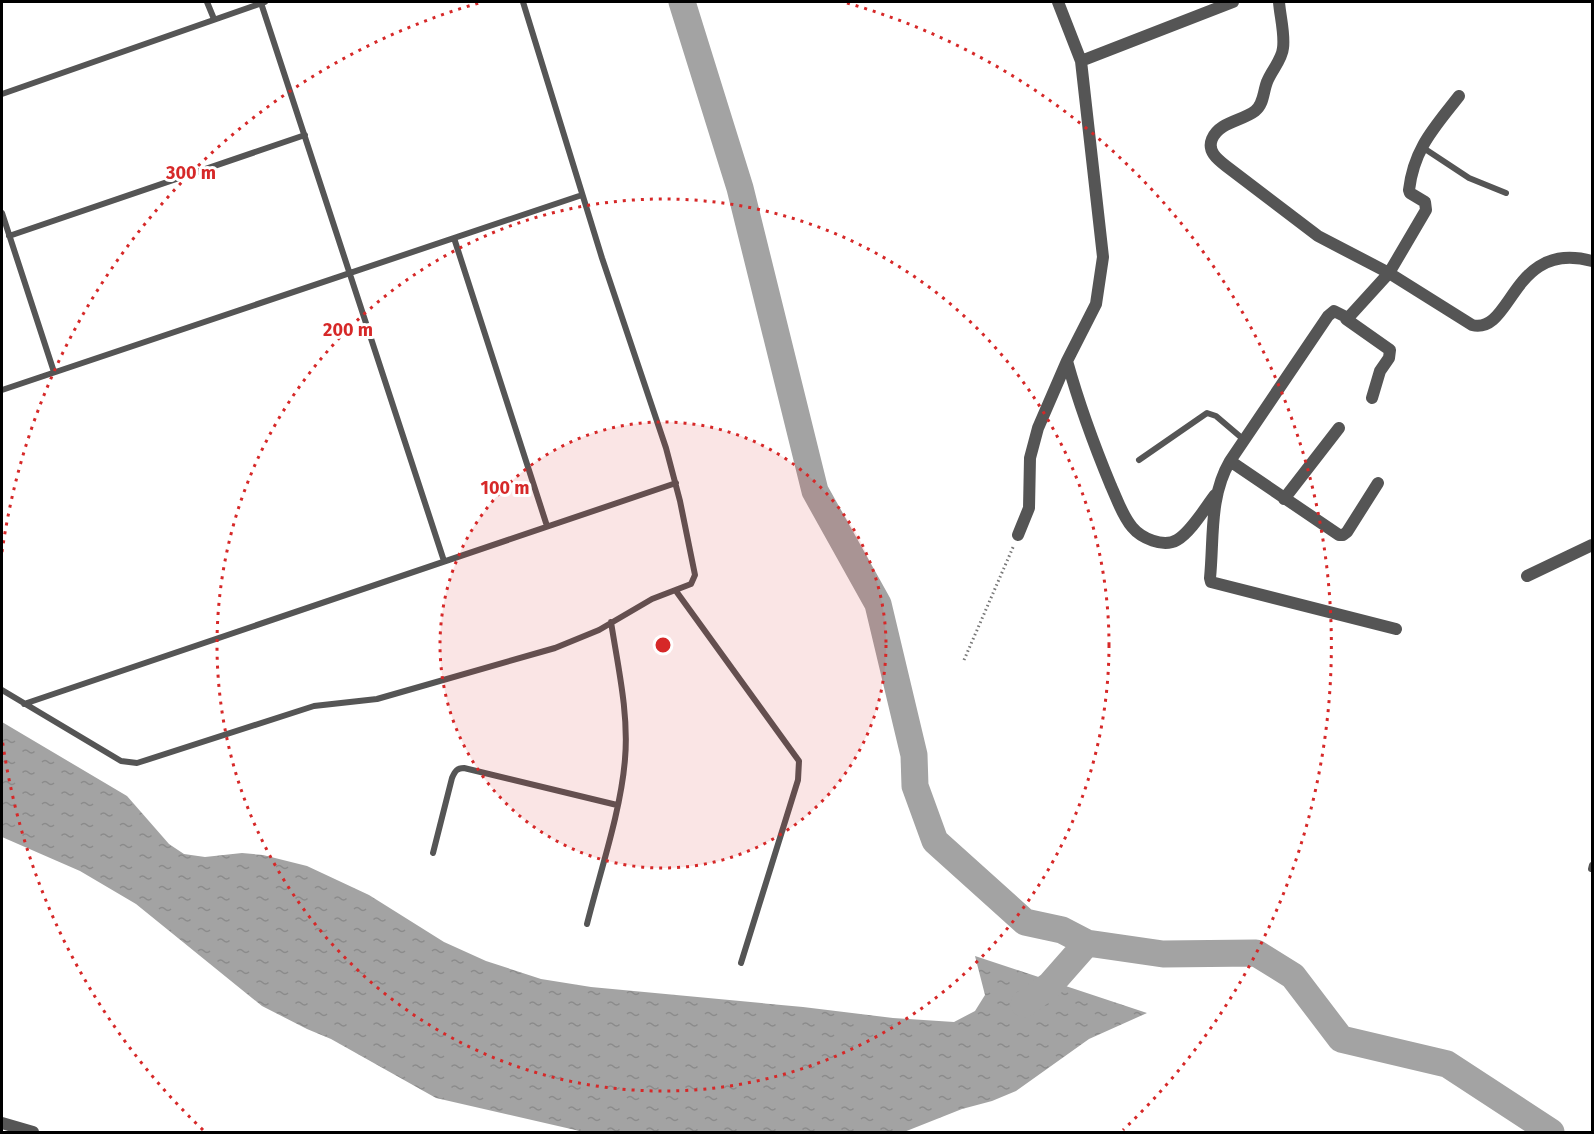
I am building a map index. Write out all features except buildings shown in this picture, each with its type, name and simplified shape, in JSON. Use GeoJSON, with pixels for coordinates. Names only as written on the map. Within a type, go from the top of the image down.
{"type":"FeatureCollection","features":[{"type":"Feature","properties":{"kind":"street"},"geometry":{"type":"LineString","coordinates":[[1018,535],[1029,508],[1030,458],[1038,428],[1067,361],[1096,304],[1103,257],[1081,61],[1058,2]]}},
{"type":"Feature","properties":{"kind":"street"},"geometry":{"type":"LineString","coordinates":[[1081,61],[1233,2]]}},
{"type":"Feature","properties":{"kind":"street"},"geometry":{"type":"LineString","coordinates":[[1279,2],[1284,49],[1268,79],[1263,101],[1255,111],[1217,131],[1212,139],[1211,148],[1220,161],[1318,236],[1389,273],[1472,325],[1480,327],[1489,324],[1498,316],[1525,277],[1535,268],[1569,257],[1593,261]]}},
{"type":"Feature","properties":{"kind":"street"},"geometry":{"type":"LineString","coordinates":[[1346,319],[1389,273],[1426,210],[1425,202],[1409,190],[1421,147],[1459,96]]}},
{"type":"Feature","properties":{"kind":"street"},"geometry":{"type":"LineString","coordinates":[[1372,398],[1380,371],[1389,358],[1389,350],[1338,312],[1331,313],[1243,439],[1222,474],[1212,516],[1213,549],[1210,578],[1211,582],[1396,629]]}},
{"type":"Feature","properties":{"kind":"street"},"geometry":{"type":"LineString","coordinates":[[1067,361],[1083,417],[1098,454],[1121,508],[1139,534],[1167,543],[1176,541],[1186,533],[1216,494]]}},
{"type":"Feature","properties":{"kind":"street"},"geometry":{"type":"LineString","coordinates":[[1284,499],[1339,428]]}},
{"type":"Feature","properties":{"kind":"street"},"geometry":{"type":"LineString","coordinates":[[1230,460],[1333,532],[1343,535],[1378,483]]}},
{"type":"Feature","properties":{"kind":"street"},"geometry":{"type":"LineString","coordinates":[[1527,576],[1593,544]]}},
{"type":"Feature","properties":{"kind":"street"},"geometry":{"type":"LineString","coordinates":[[2,1123],[33,1132]]}},
{"type":"Feature","properties":{"kind":"lane"},"geometry":{"type":"LineString","coordinates":[[207,2],[214,19]]}},
{"type":"Feature","properties":{"kind":"lane"},"geometry":{"type":"LineString","coordinates":[[2,94],[263,2],[444,561]]}},
{"type":"Feature","properties":{"kind":"lane"},"geometry":{"type":"LineString","coordinates":[[2,690],[121,761],[137,763],[314,706],[377,699],[555,648],[574,641],[652,599],[691,584],[695,575],[676,483],[582,195],[523,2]]}},
{"type":"Feature","properties":{"kind":"lane"},"geometry":{"type":"LineString","coordinates":[[9,236],[305,135]]}},
{"type":"Feature","properties":{"kind":"lane"},"geometry":{"type":"LineString","coordinates":[[1421,147],[1469,178],[1506,193]]}},
{"type":"Feature","properties":{"kind":"lane"},"geometry":{"type":"LineString","coordinates":[[2,390],[582,195]]}},
{"type":"Feature","properties":{"kind":"lane"},"geometry":{"type":"LineString","coordinates":[[2,213],[54,372]]}},
{"type":"Feature","properties":{"kind":"lane"},"geometry":{"type":"LineString","coordinates":[[454,238],[547,526]]}},
{"type":"Feature","properties":{"kind":"lane"},"geometry":{"type":"LineString","coordinates":[[1139,460],[1207,413],[1216,416],[1243,439]]}},
{"type":"Feature","properties":{"kind":"lane"},"geometry":{"type":"LineString","coordinates":[[24,704],[676,483]]}},
{"type":"Feature","properties":{"kind":"lane"},"geometry":{"type":"LineString","coordinates":[[676,591],[799,761],[798,780],[741,963]]}},
{"type":"Feature","properties":{"kind":"lane"},"geometry":{"type":"LineString","coordinates":[[587,924],[617,805],[625,757],[625,719],[611,622]]}},
{"type":"Feature","properties":{"kind":"lane"},"geometry":{"type":"LineString","coordinates":[[433,853],[454,771],[459,768],[617,805]]}},
{"type":"Feature","properties":{"kind":"path"},"geometry":{"type":"LineString","coordinates":[[964,660],[1018,535]]}},
{"type":"Feature","properties":{"kind":"water"},"geometry":{"type":"Polygon","coordinates":[[[2,722],[127,796],[169,844],[184,854],[205,857],[242,853],[263,855],[307,866],[369,895],[444,942],[486,961],[541,979],[591,987],[893,1018],[954,1022],[975,1011],[985,995],[975,956],[1147,1013],[1089,1039],[1016,1091],[904,1132],[584,1132],[436,1098],[331,1039],[262,1006],[136,904],[80,871],[2,837],[2,722]]]}},
{"type":"Feature","properties":{"kind":"waterway"},"geometry":{"type":"LineString","coordinates":[[682,2],[740,188],[815,491],[878,604],[914,755],[915,786],[935,841],[1025,922],[1062,930],[1087,943],[1163,954],[1256,953],[1293,976],[1341,1039],[1447,1064],[1551,1132]]}},
{"type":"Feature","properties":{"kind":"waterway"},"geometry":{"type":"LineString","coordinates":[[1024,1004],[1050,985],[1087,943]]}}]}
